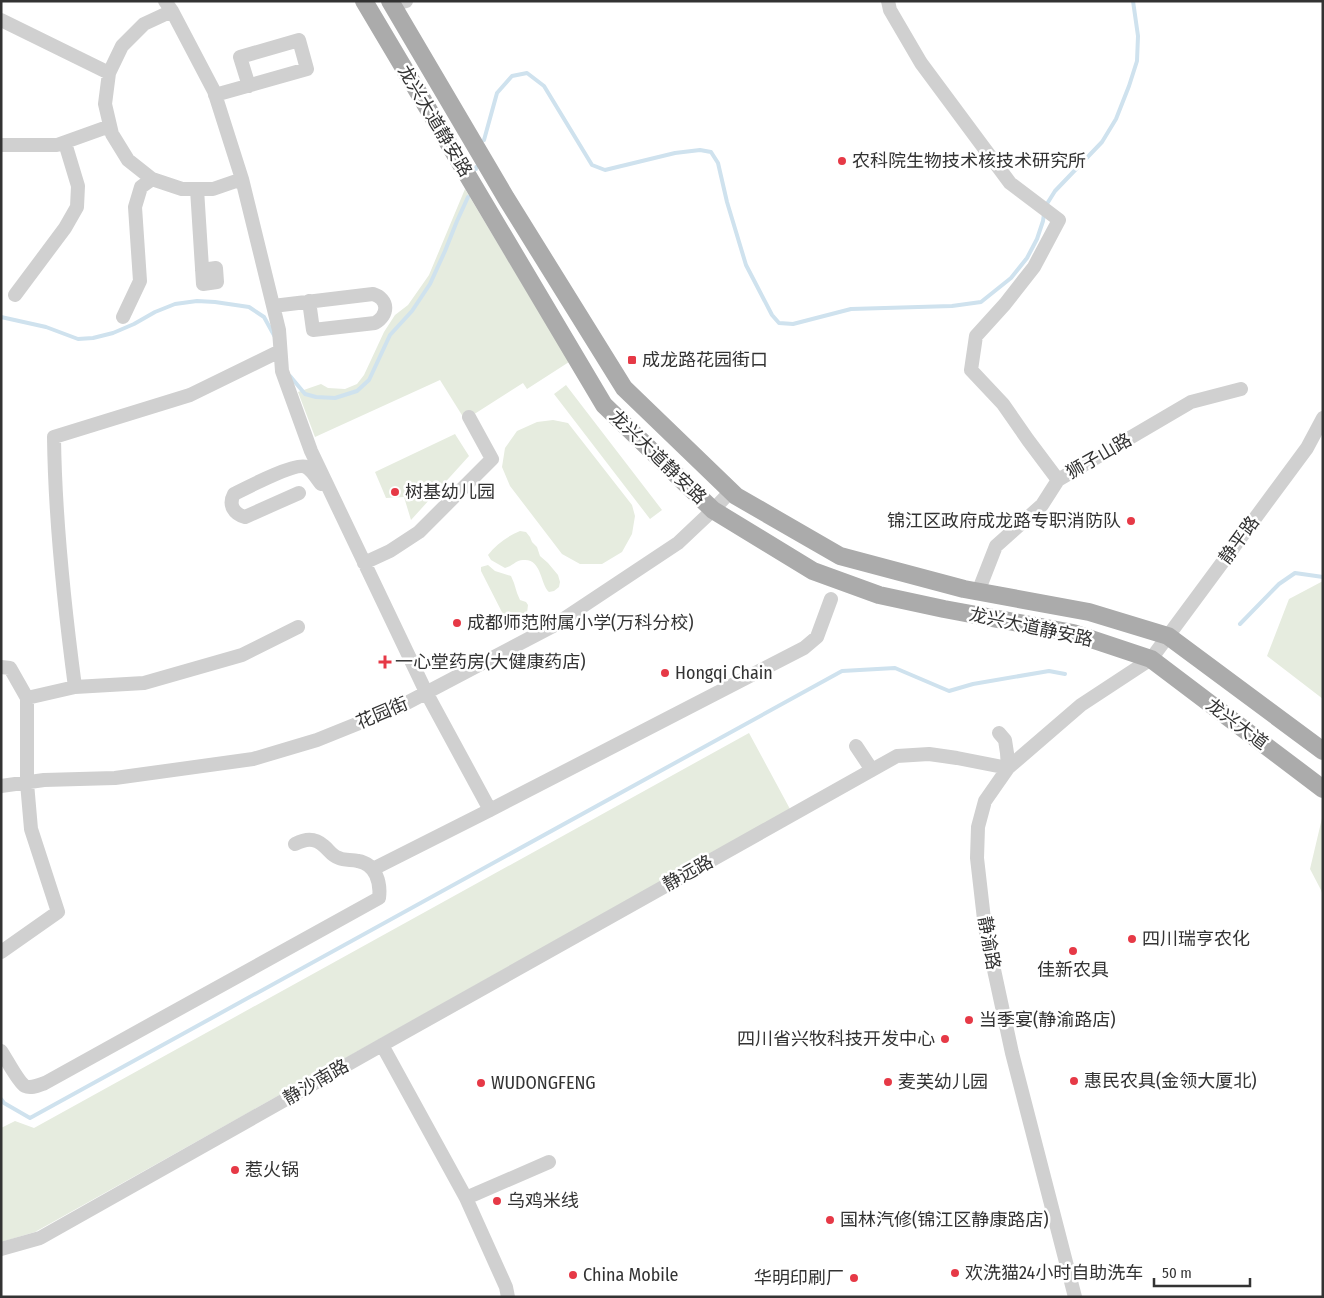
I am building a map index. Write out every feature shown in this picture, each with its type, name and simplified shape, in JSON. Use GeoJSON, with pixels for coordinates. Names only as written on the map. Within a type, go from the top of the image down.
{"type":"FeatureCollection","features":[{"type":"Feature","properties":{"kind":"main road","name":"龙兴大道静安路"},"geometry":{"type":"LineString","coordinates":[[364,1],[604,405],[713,510],[812,571],[879,595],[1073,633],[1151,659]]}},
{"type":"Feature","properties":{"kind":"main road","name":"龙兴大道静安路"},"geometry":{"type":"LineString","coordinates":[[396,2],[506,198],[624,388],[736,496],[840,556],[978,592],[1089,612],[1168,636]]}},
{"type":"Feature","properties":{"kind":"main road","name":"龙兴大道"},"geometry":{"type":"LineString","coordinates":[[1168,636],[1323,751]]}},
{"type":"Feature","properties":{"kind":"main road","name":"龙兴大道"},"geometry":{"type":"LineString","coordinates":[[1151,659],[1323,789]]}},
{"type":"Feature","properties":{"kind":"street"},"geometry":{"type":"LineString","coordinates":[[888,1],[890,10],[921,64],[1010,183],[1059,220],[1034,267],[1005,304],[976,336],[971,370],[1003,404],[1058,480]]}},
{"type":"Feature","properties":{"kind":"street"},"geometry":{"type":"LineString","coordinates":[[242,178],[213,189],[182,189],[152,179],[128,160],[112,134],[105,104],[108,73],[122,46],[144,24],[168,6],[215,96],[242,178],[279,330],[282,371],[311,451],[426,692],[490,810]]}},
{"type":"Feature","properties":{"kind":"street"},"geometry":{"type":"LineString","coordinates":[[1,20],[108,73]]}},
{"type":"Feature","properties":{"kind":"street"},"geometry":{"type":"LineString","coordinates":[[215,96],[307,69],[299,40],[240,57],[249,86]]}},
{"type":"Feature","properties":{"kind":"street"},"geometry":{"type":"LineString","coordinates":[[5,146],[57,145],[110,126]]}},
{"type":"Feature","properties":{"kind":"street"},"geometry":{"type":"LineString","coordinates":[[15,295],[66,228],[77,207],[78,186],[65,142]]}},
{"type":"Feature","properties":{"kind":"street"},"geometry":{"type":"LineString","coordinates":[[123,316],[140,281],[135,207],[141,187],[152,179]]}},
{"type":"Feature","properties":{"kind":"street"},"geometry":{"type":"LineString","coordinates":[[198,189],[202,270]]}},
{"type":"Feature","properties":{"kind":"street"},"geometry":{"type":"LineString","coordinates":[[273,306],[309,301],[373,294],[379,296],[385,304],[384,314],[382,320],[375,324],[313,330],[309,301]]}},
{"type":"Feature","properties":{"kind":"street"},"geometry":{"type":"LineString","coordinates":[[75,687],[63,585],[55,486],[54,437],[190,395],[280,351]]}},
{"type":"Feature","properties":{"kind":"street","name":"狮子山路"},"geometry":{"type":"LineString","coordinates":[[978,592],[996,546],[1042,504],[1058,480],[1191,402],[1241,389]]}},
{"type":"Feature","properties":{"kind":"street"},"geometry":{"type":"LineString","coordinates":[[364,564],[390,551],[420,532],[492,459],[468,417]]}},
{"type":"Feature","properties":{"kind":"street","name":"静平路"},"geometry":{"type":"LineString","coordinates":[[1151,659],[1307,448],[1323,418]]}},
{"type":"Feature","properties":{"kind":"street"},"geometry":{"type":"LineString","coordinates":[[299,493],[245,517],[238,515],[232,508],[231,499],[234,494],[289,469],[302,466],[308,468],[322,484],[327,484]]}},
{"type":"Feature","properties":{"kind":"street","name":"花园街"},"geometry":{"type":"LineString","coordinates":[[1,786],[44,780],[115,778],[253,759],[317,740],[399,707],[553,626],[678,543],[731,491]]}},
{"type":"Feature","properties":{"kind":"street"},"geometry":{"type":"LineString","coordinates":[[373,869],[804,648],[817,636],[831,599]]}},
{"type":"Feature","properties":{"kind":"street"},"geometry":{"type":"LineString","coordinates":[[27,698],[75,687],[144,683],[242,656],[298,627]]}},
{"type":"Feature","properties":{"kind":"street","name":"静渝路"},"geometry":{"type":"LineString","coordinates":[[1075,1297],[1012,1053],[985,928],[977,858],[978,826],[985,801],[1008,768],[1081,705],[1151,659]]}},
{"type":"Feature","properties":{"kind":"street"},"geometry":{"type":"LineString","coordinates":[[1,667],[10,668],[27,698],[27,783],[31,829],[58,912],[1,952]]}},
{"type":"Feature","properties":{"kind":"street"},"geometry":{"type":"LineString","coordinates":[[999,733],[1005,740],[1008,768]]}},
{"type":"Feature","properties":{"kind":"street"},"geometry":{"type":"LineString","coordinates":[[856,746],[872,770]]}},
{"type":"Feature","properties":{"kind":"street","name":"静远路"},"geometry":{"type":"LineString","coordinates":[[382,1045],[897,756],[929,754],[1008,768]]}},
{"type":"Feature","properties":{"kind":"street"},"geometry":{"type":"LineString","coordinates":[[1,1051],[20,1082],[26,1086],[37,1086],[45,1083],[379,898],[380,890],[377,877],[373,869],[367,864],[358,860],[339,858],[333,855],[324,845],[311,839],[295,844]]}},
{"type":"Feature","properties":{"kind":"street"},"geometry":{"type":"LineString","coordinates":[[382,1045],[466,1198],[506,1287],[508,1297]]}},
{"type":"Feature","properties":{"kind":"street","name":"静沙南路"},"geometry":{"type":"LineString","coordinates":[[1,1249],[40,1238],[382,1045]]}},
{"type":"Feature","properties":{"kind":"street"},"geometry":{"type":"LineString","coordinates":[[466,1198],[549,1162]]}},
{"type":"Feature","properties":{"kind":"shaded area"},"geometry":{"type":"Polygon","coordinates":[[[465,189],[569,362],[527,389],[523,383],[465,420],[440,380],[315,437],[298,392],[321,384],[328,388],[345,389],[357,384],[364,375],[384,332],[395,315],[408,305],[429,275],[465,189]]]}},
{"type":"Feature","properties":{"kind":"shaded area"},"geometry":{"type":"Polygon","coordinates":[[[566,385],[662,510],[650,519],[554,394],[566,385]]]}},
{"type":"Feature","properties":{"kind":"shaded area"},"geometry":{"type":"Polygon","coordinates":[[[553,420],[568,423],[632,505],[635,516],[632,534],[622,552],[602,564],[580,564],[562,554],[510,486],[502,467],[505,448],[517,431],[537,422],[553,420]]]}},
{"type":"Feature","properties":{"kind":"shaded area"},"geometry":{"type":"Polygon","coordinates":[[[455,434],[469,456],[411,520],[404,497],[386,498],[375,472],[455,434]]]}},
{"type":"Feature","properties":{"kind":"shaded area"},"geometry":{"type":"Polygon","coordinates":[[[520,531],[526,532],[537,547],[540,556],[558,575],[559,587],[554,591],[549,592],[537,567],[529,560],[521,560],[505,568],[491,560],[488,555],[502,541],[520,531]]]}},
{"type":"Feature","properties":{"kind":"shaded area"},"geometry":{"type":"Polygon","coordinates":[[[488,565],[495,571],[511,576],[520,600],[528,605],[527,613],[529,615],[509,626],[481,571],[481,567],[488,565]]]}},
{"type":"Feature","properties":{"kind":"shaded area"},"geometry":{"type":"Polygon","coordinates":[[[1323,581],[1323,699],[1267,656],[1289,599],[1323,581]]]}},
{"type":"Feature","properties":{"kind":"shaded area"},"geometry":{"type":"Polygon","coordinates":[[[749,733],[790,809],[35,1232],[1,1242],[1,1128],[15,1121],[34,1128],[749,733]]]}},
{"type":"Feature","properties":{"kind":"shaded area"},"geometry":{"type":"Polygon","coordinates":[[[1323,814],[1323,896],[1310,869],[1323,814]]]}},
{"type":"Feature","properties":{"kind":"waterway"},"geometry":{"type":"LineString","coordinates":[[1045,207],[1055,191],[1102,142],[1116,119],[1137,61],[1138,36],[1133,1]]}},
{"type":"Feature","properties":{"kind":"waterway"},"geometry":{"type":"LineString","coordinates":[[484,140],[497,93],[512,76],[527,73],[544,86],[592,165],[605,170],[675,153],[700,150],[711,152],[718,163],[727,202],[746,265],[772,315],[779,323],[793,324],[851,309],[952,306],[981,302],[1011,278],[1027,258],[1037,239],[1044,214]]}},
{"type":"Feature","properties":{"kind":"waterway"},"geometry":{"type":"LineString","coordinates":[[290,376],[305,394],[316,397],[335,398],[357,391],[369,380],[390,335],[412,311],[430,284],[468,197]]}},
{"type":"Feature","properties":{"kind":"waterway"},"geometry":{"type":"LineString","coordinates":[[1,317],[46,327],[78,339],[93,338],[113,333],[175,304],[197,301],[215,302],[249,307],[264,317],[275,337]]}},
{"type":"Feature","properties":{"kind":"waterway"},"geometry":{"type":"LineString","coordinates":[[1240,624],[1279,584],[1295,573],[1323,577]]}},
{"type":"Feature","properties":{"kind":"waterway"},"geometry":{"type":"LineString","coordinates":[[1,1099],[4,1103],[30,1118],[842,671],[895,668],[949,691],[973,684],[1049,671],[1065,674]]}},
{"type":"Feature","properties":{"kind":"place","name":"农科院生物技术核技术研究所"},"geometry":{"type":"Point","coordinates":[842,161]}},
{"type":"Feature","properties":{"kind":"place","name":"成龙路花园街口"},"geometry":{"type":"Point","coordinates":[632,360]}},
{"type":"Feature","properties":{"kind":"place","name":"树基幼儿园"},"geometry":{"type":"Point","coordinates":[395,492]}},
{"type":"Feature","properties":{"kind":"place","name":"锦江区政府成龙路专职消防队"},"geometry":{"type":"Point","coordinates":[1131,521]}},
{"type":"Feature","properties":{"kind":"place","name":"成都师范附属小学(万科分校)"},"geometry":{"type":"Point","coordinates":[457,623]}},
{"type":"Feature","properties":{"kind":"place","name":"一心堂药房(大健康药店)"},"geometry":{"type":"Point","coordinates":[385,662]}},
{"type":"Feature","properties":{"kind":"place","name":"Hongqi Chain"},"geometry":{"type":"Point","coordinates":[665,673]}},
{"type":"Feature","properties":{"kind":"place","name":"四川瑞亨农化"},"geometry":{"type":"Point","coordinates":[1132,939]}},
{"type":"Feature","properties":{"kind":"place","name":"佳新农具"},"geometry":{"type":"Point","coordinates":[1073,951]}},
{"type":"Feature","properties":{"kind":"place","name":"当季宴(静渝路店)"},"geometry":{"type":"Point","coordinates":[969,1020]}},
{"type":"Feature","properties":{"kind":"place","name":"四川省兴牧科技开发中心"},"geometry":{"type":"Point","coordinates":[945,1039]}},
{"type":"Feature","properties":{"kind":"place","name":"惠民农具(金领大厦北)"},"geometry":{"type":"Point","coordinates":[1074,1081]}},
{"type":"Feature","properties":{"kind":"place","name":"麦芙幼儿园"},"geometry":{"type":"Point","coordinates":[888,1082]}},
{"type":"Feature","properties":{"kind":"place","name":"WUDONGFENG"},"geometry":{"type":"Point","coordinates":[481,1083]}},
{"type":"Feature","properties":{"kind":"place","name":"惹火锅"},"geometry":{"type":"Point","coordinates":[235,1170]}},
{"type":"Feature","properties":{"kind":"place","name":"乌鸡米线"},"geometry":{"type":"Point","coordinates":[497,1201]}},
{"type":"Feature","properties":{"kind":"place","name":"国林汽修(锦江区静康路店)"},"geometry":{"type":"Point","coordinates":[830,1220]}},
{"type":"Feature","properties":{"kind":"place","name":"欢洗猫24小时自助洗车"},"geometry":{"type":"Point","coordinates":[955,1273]}},
{"type":"Feature","properties":{"kind":"place","name":"China Mobile"},"geometry":{"type":"Point","coordinates":[573,1275]}},
{"type":"Feature","properties":{"kind":"place","name":"华明印刷厂"},"geometry":{"type":"Point","coordinates":[854,1278]}}]}
